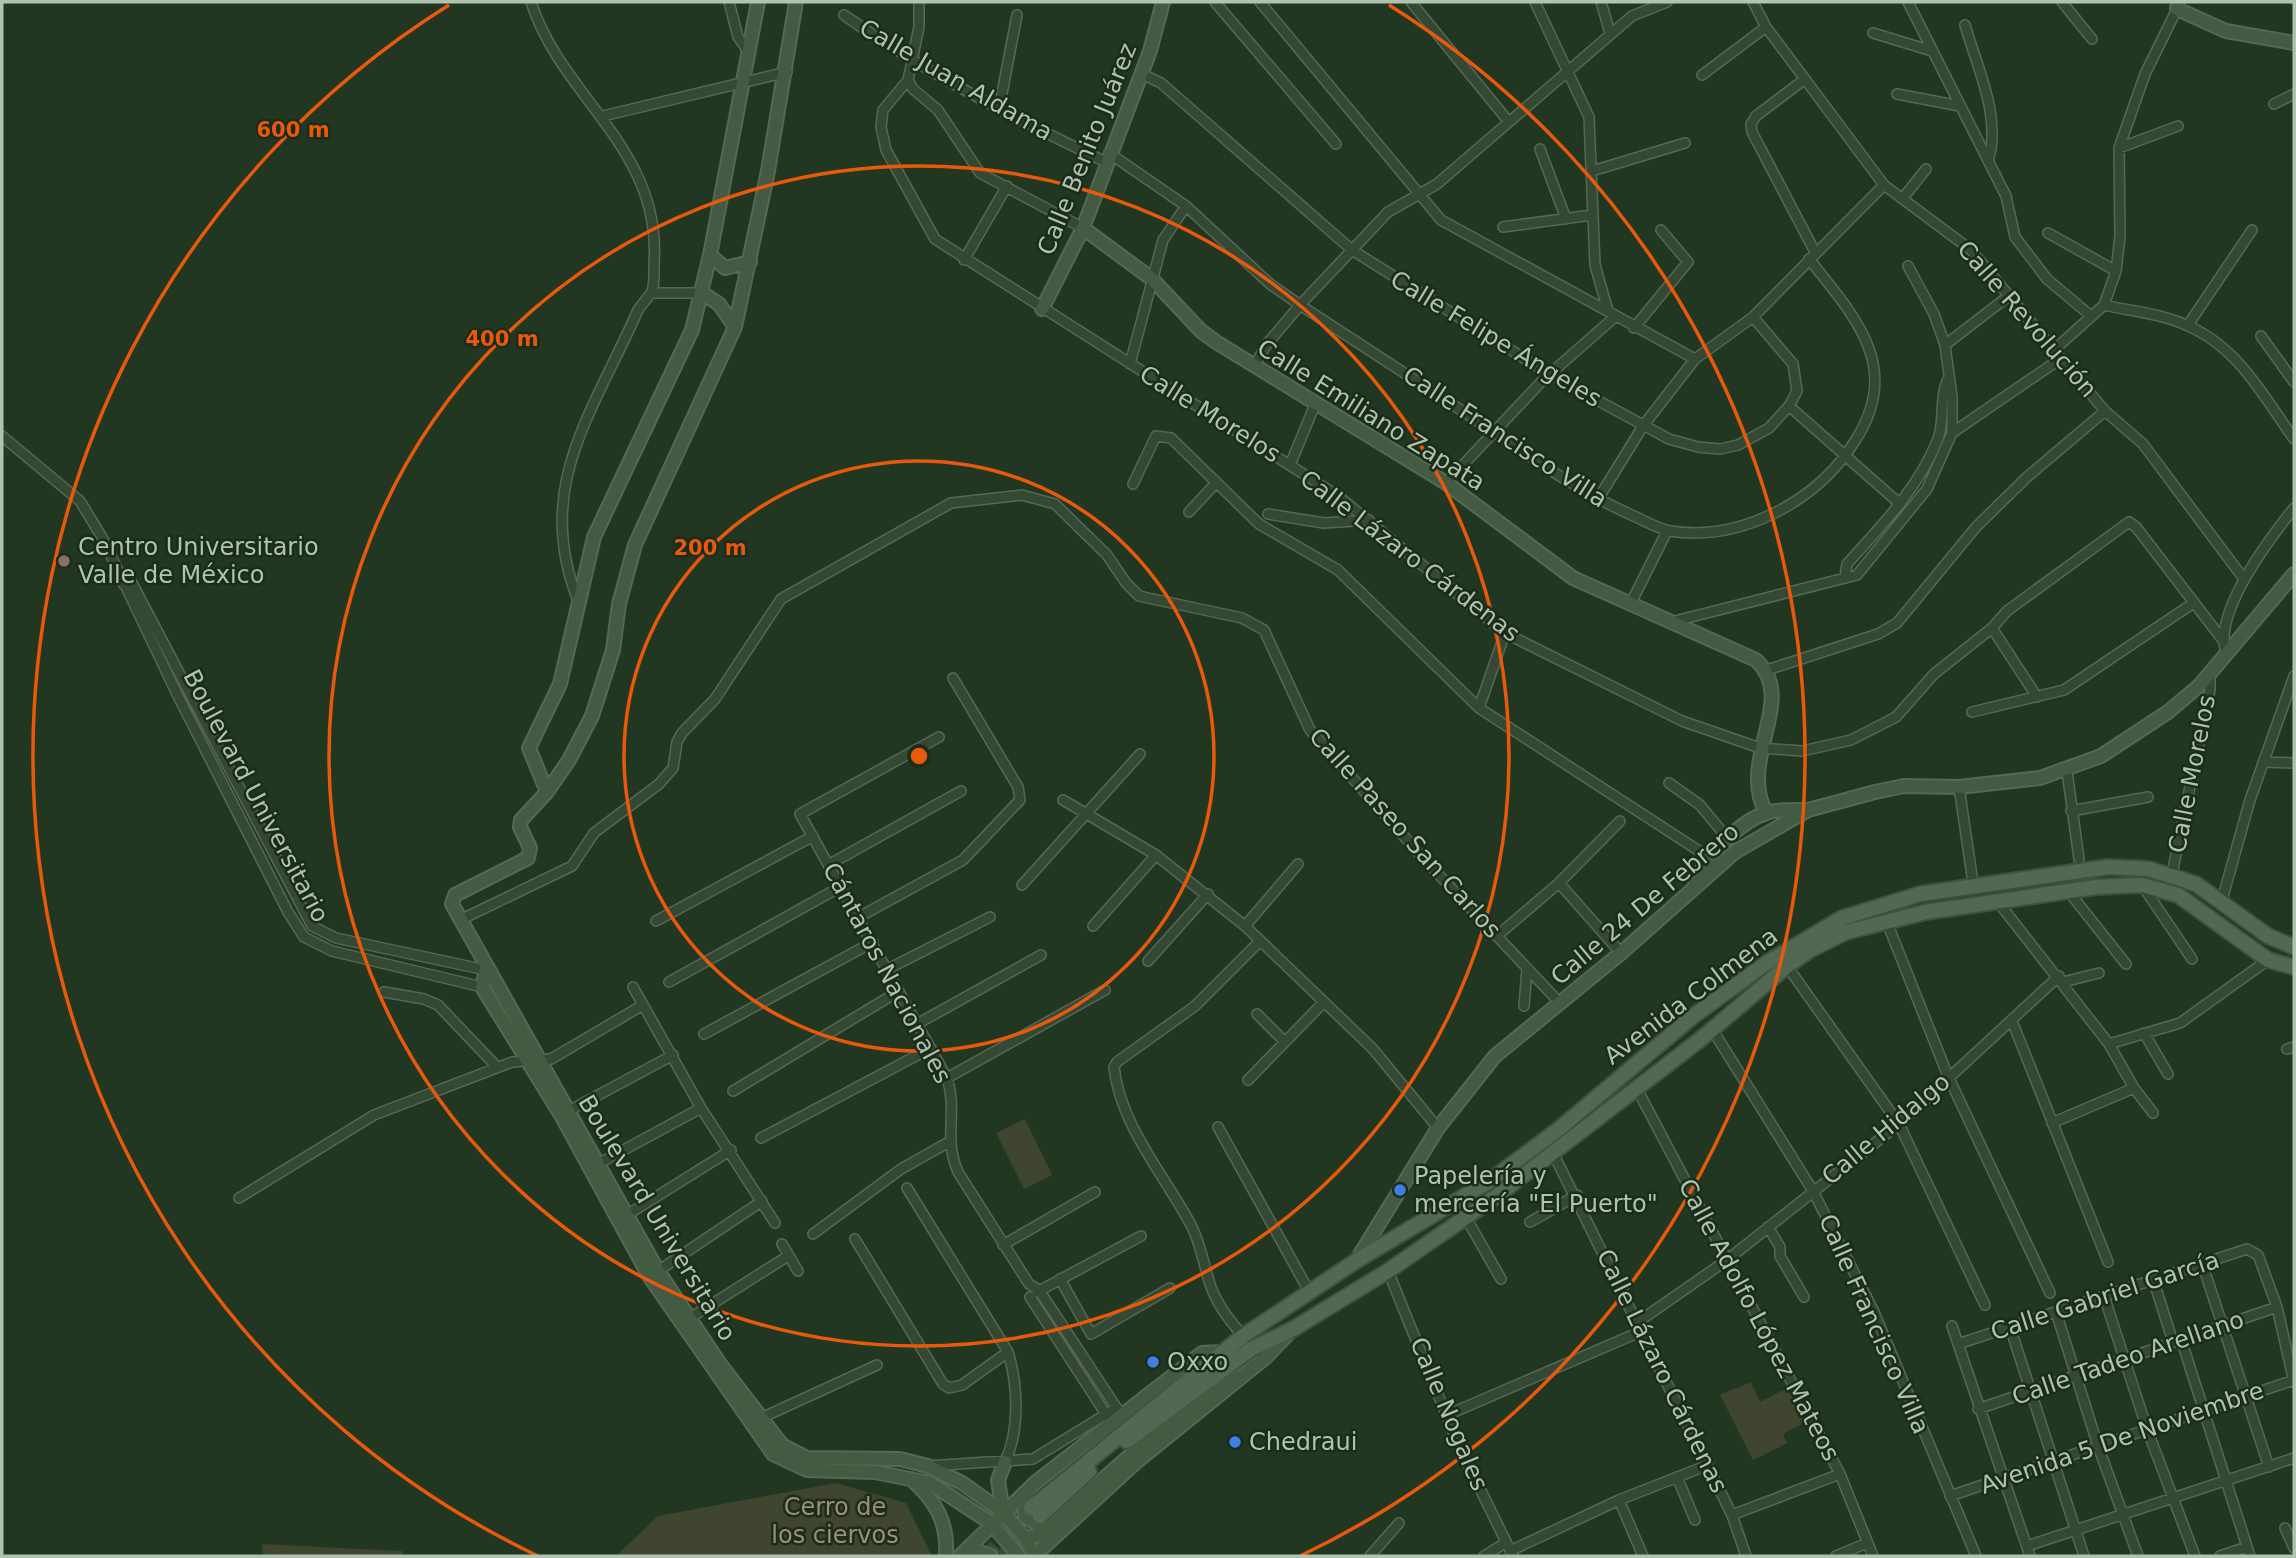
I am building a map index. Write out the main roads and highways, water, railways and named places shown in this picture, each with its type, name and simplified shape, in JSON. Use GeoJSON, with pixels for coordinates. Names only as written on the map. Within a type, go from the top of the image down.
{"type":"FeatureCollection","features":[{"type":"Feature","properties":{"kind":"main road","name":"Avenida Colmena"},"geometry":{"type":"LineString","coordinates":[[2282,964],[2178,895],[2142,886],[2096,887],[1998,902],[1886,920],[1846,932],[1810,950],[1787,966],[1712,1029],[1553,1153],[1388,1271],[1293,1329],[1251,1349],[1106,1455],[1040,1517],[1221,1352],[1242,1336],[1356,1261],[1488,1182],[1559,1129],[1692,1017],[1765,964],[1842,918],[1920,894],[2108,867],[2149,869],[2172,874],[2222,900],[2268,936],[2287,947],[2294,947]]}},
{"type":"Feature","properties":{"kind":"tunnel"},"geometry":{"type":"LineString","coordinates":[[986,1556],[1031,1508]]}},
{"type":"Feature","properties":{"kind":"tunnel"},"geometry":{"type":"LineString","coordinates":[[1003,1556],[1040,1516]]}},
{"type":"Feature","properties":{"kind":"place","name":"Centro Universitario Valle de México"},"geometry":{"type":"Point","coordinates":[64,561]}},
{"type":"Feature","properties":{"kind":"place","name":"Papelería y mercería \"El Puerto\""},"geometry":{"type":"Point","coordinates":[1400,1190]}},
{"type":"Feature","properties":{"kind":"place","name":"Oxxo"},"geometry":{"type":"Point","coordinates":[1153,1362]}},
{"type":"Feature","properties":{"kind":"place","name":"Chedraui"},"geometry":{"type":"Point","coordinates":[1235,1442]}},
{"type":"Feature","properties":{"kind":"park label","name":"Cerro de los ciervos"},"geometry":{"type":"Point","coordinates":[835,1521]}}]}
